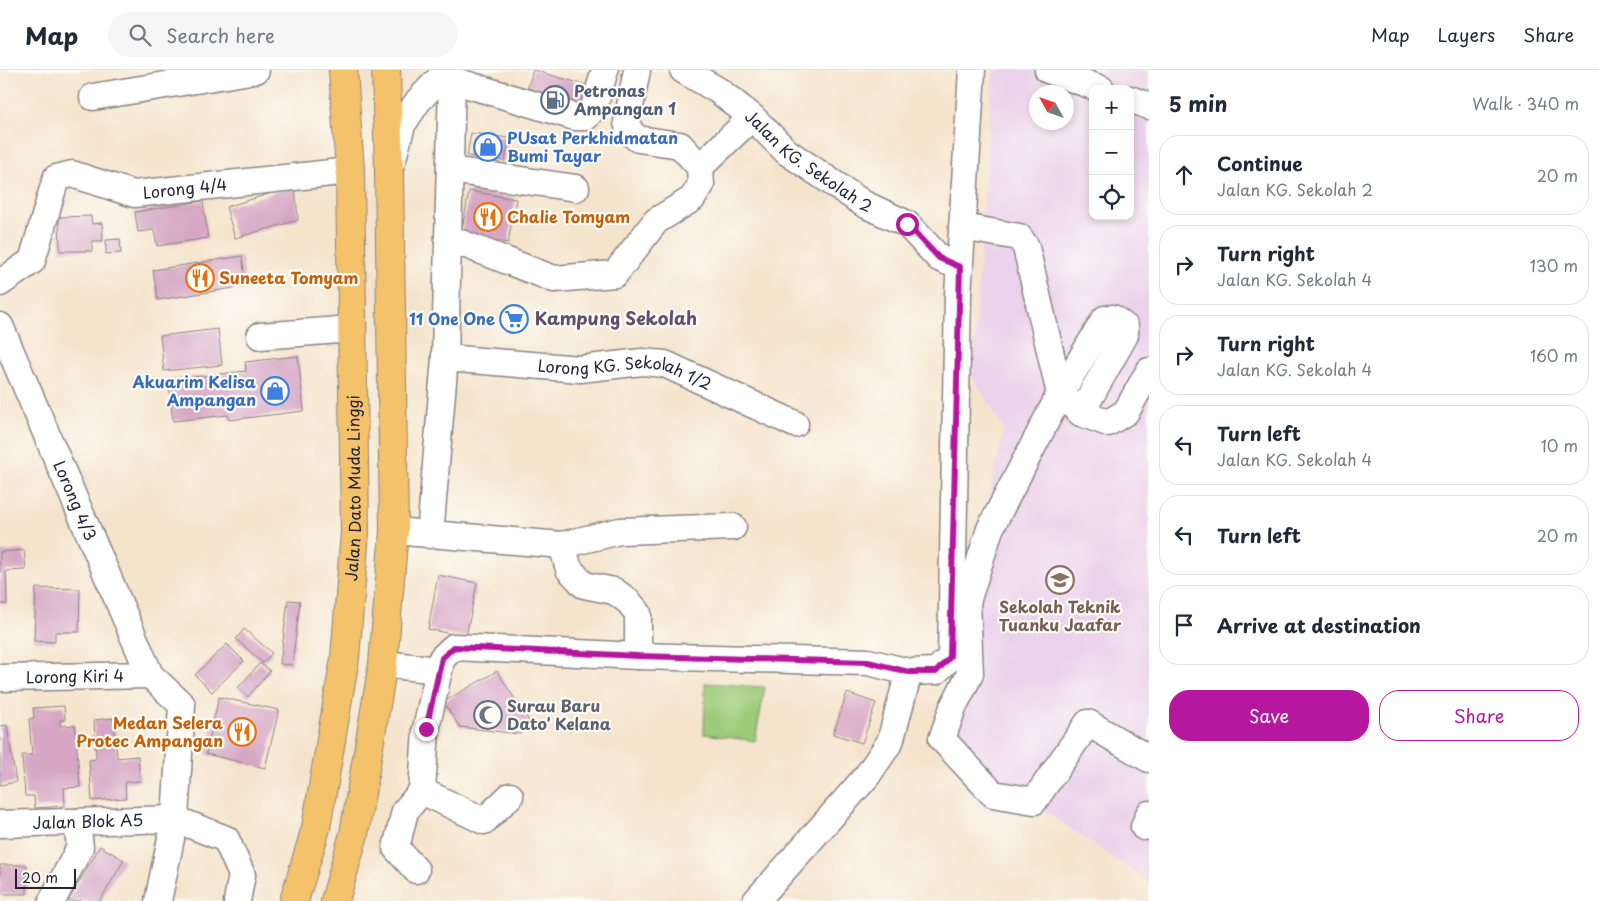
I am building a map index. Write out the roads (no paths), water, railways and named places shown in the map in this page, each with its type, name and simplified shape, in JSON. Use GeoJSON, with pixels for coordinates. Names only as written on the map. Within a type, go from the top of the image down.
{"type":"FeatureCollection","features":[{"type":"Feature","properties":{"kind":"highway","name":"Jalan Dato Muda Linggi"},"geometry":{"type":"LineString","coordinates":[[294,901],[316,828],[344,658],[355,532],[350,171],[343,70]]}},
{"type":"Feature","properties":{"kind":"highway"},"geometry":{"type":"LineString","coordinates":[[335,901],[354,834],[383,664],[394,531],[386,70]]}},
{"type":"Feature","properties":{"kind":"street"},"geometry":{"type":"LineString","coordinates":[[93,97],[256,70]]}},
{"type":"Feature","properties":{"kind":"street"},"geometry":{"type":"LineString","coordinates":[[448,75],[574,117],[586,117],[594,107],[605,70]]}},
{"type":"Feature","properties":{"kind":"street"},"geometry":{"type":"LineString","coordinates":[[448,238],[554,279],[615,274],[656,221],[692,199],[701,186],[700,168],[680,145],[638,139],[630,131],[627,122],[637,70]]}},
{"type":"Feature","properties":{"kind":"street","name":"Jalan KG. Sekolah 2"},"geometry":{"type":"LineString","coordinates":[[684,70],[719,90],[752,118],[787,152],[864,204],[907,224],[939,258],[960,267]]}},
{"type":"Feature","properties":{"kind":"street"},"geometry":{"type":"LineString","coordinates":[[416,870],[396,848],[405,811],[422,791],[426,729],[439,670],[442,658],[454,647],[638,656],[868,662],[909,672],[936,672],[950,657],[960,267],[972,70]]}},
{"type":"Feature","properties":{"kind":"street"},"geometry":{"type":"LineString","coordinates":[[1048,70],[1089,85]]}},
{"type":"Feature","properties":{"kind":"street"},"geometry":{"type":"LineString","coordinates":[[389,170],[402,125],[418,100],[448,75]]}},
{"type":"Feature","properties":{"kind":"street"},"geometry":{"type":"LineString","coordinates":[[430,535],[446,358],[450,170],[448,75]]}},
{"type":"Feature","properties":{"kind":"street"},"geometry":{"type":"LineString","coordinates":[[1134,100],[1149,106]]}},
{"type":"Feature","properties":{"kind":"street"},"geometry":{"type":"LineString","coordinates":[[700,168],[752,118]]}},
{"type":"Feature","properties":{"kind":"street"},"geometry":{"type":"LineString","coordinates":[[450,170],[576,188]]}},
{"type":"Feature","properties":{"kind":"street","name":"Lorong 4/4"},"geometry":{"type":"LineString","coordinates":[[0,283],[32,260],[56,178],[72,174],[134,194],[350,171]]}},
{"type":"Feature","properties":{"kind":"street"},"geometry":{"type":"LineString","coordinates":[[962,226],[1019,237],[1026,246],[1060,394],[1080,413],[1108,423],[1126,412],[1149,371]]}},
{"type":"Feature","properties":{"kind":"street"},"geometry":{"type":"LineString","coordinates":[[1080,413],[1125,335],[1125,327],[1113,318],[1105,319],[1060,394],[990,529],[967,602],[970,674],[952,707],[942,739],[993,794],[1034,801],[1088,723],[1149,759]]}},
{"type":"Feature","properties":{"kind":"street","name":"Lorong 4/3"},"geometry":{"type":"LineString","coordinates":[[0,326],[150,675]]}},
{"type":"Feature","properties":{"kind":"street"},"geometry":{"type":"LineString","coordinates":[[260,336],[352,329]]}},
{"type":"Feature","properties":{"kind":"street","name":"Lorong KG. Sekolah 1/2"},"geometry":{"type":"LineString","coordinates":[[446,358],[580,369],[642,362],[665,364],[795,424]]}},
{"type":"Feature","properties":{"kind":"street"},"geometry":{"type":"LineString","coordinates":[[394,531],[562,545],[620,531],[733,528]]}},
{"type":"Feature","properties":{"kind":"street"},"geometry":{"type":"LineString","coordinates":[[562,545],[569,569],[584,585],[614,591],[628,601],[638,613],[638,656]]}},
{"type":"Feature","properties":{"kind":"street"},"geometry":{"type":"LineString","coordinates":[[383,664],[439,670]]}},
{"type":"Feature","properties":{"kind":"street"},"geometry":{"type":"LineString","coordinates":[[756,901],[867,776],[890,742],[909,672]]}},
{"type":"Feature","properties":{"kind":"street"},"geometry":{"type":"LineString","coordinates":[[150,675],[182,705],[175,819],[158,901]]}},
{"type":"Feature","properties":{"kind":"street","name":"Lorong Kiri 4"},"geometry":{"type":"LineString","coordinates":[[0,678],[150,675]]}},
{"type":"Feature","properties":{"kind":"street"},"geometry":{"type":"LineString","coordinates":[[422,791],[484,821],[510,796]]}},
{"type":"Feature","properties":{"kind":"street"},"geometry":{"type":"LineString","coordinates":[[175,819],[226,839],[242,875],[237,901]]}},
{"type":"Feature","properties":{"kind":"street","name":"Jalan Blok A5"},"geometry":{"type":"LineString","coordinates":[[0,824],[175,819]]}},
{"type":"Feature","properties":{"kind":"street"},"geometry":{"type":"LineString","coordinates":[[52,901],[80,847],[77,822]]}},
{"type":"Feature","properties":{"kind":"place","name":"Petronas Ampangan 1"},"geometry":{"type":"Point","coordinates":[555,100]}},
{"type":"Feature","properties":{"kind":"place","name":"PUsat Perkhidmatan Bumi Tayar"},"geometry":{"type":"Point","coordinates":[488,147]}},
{"type":"Feature","properties":{"kind":"place","name":"Chalie Tomyam"},"geometry":{"type":"Point","coordinates":[488,217]}},
{"type":"Feature","properties":{"kind":"place","name":"Suneeta Tomyam"},"geometry":{"type":"Point","coordinates":[200,278]}},
{"type":"Feature","properties":{"kind":"place","name":"11 One One"},"geometry":{"type":"Point","coordinates":[514,319]}},
{"type":"Feature","properties":{"kind":"place","name":"Akuarim Kelisa Ampangan"},"geometry":{"type":"Point","coordinates":[275,391]}},
{"type":"Feature","properties":{"kind":"place","name":"Sekolah Teknik Tuanku Jaafar"},"geometry":{"type":"Point","coordinates":[1060,580]}},
{"type":"Feature","properties":{"kind":"place","name":"Surau Baru Dato' Kelana"},"geometry":{"type":"Point","coordinates":[488,715]}},
{"type":"Feature","properties":{"kind":"place","name":"Medan Selera Protec Ampangan"},"geometry":{"type":"Point","coordinates":[242,732]}},
{"type":"Feature","properties":{"kind":"district","name":"Kampung Sekolah"},"geometry":{"type":"Point","coordinates":[616,319]}}]}
